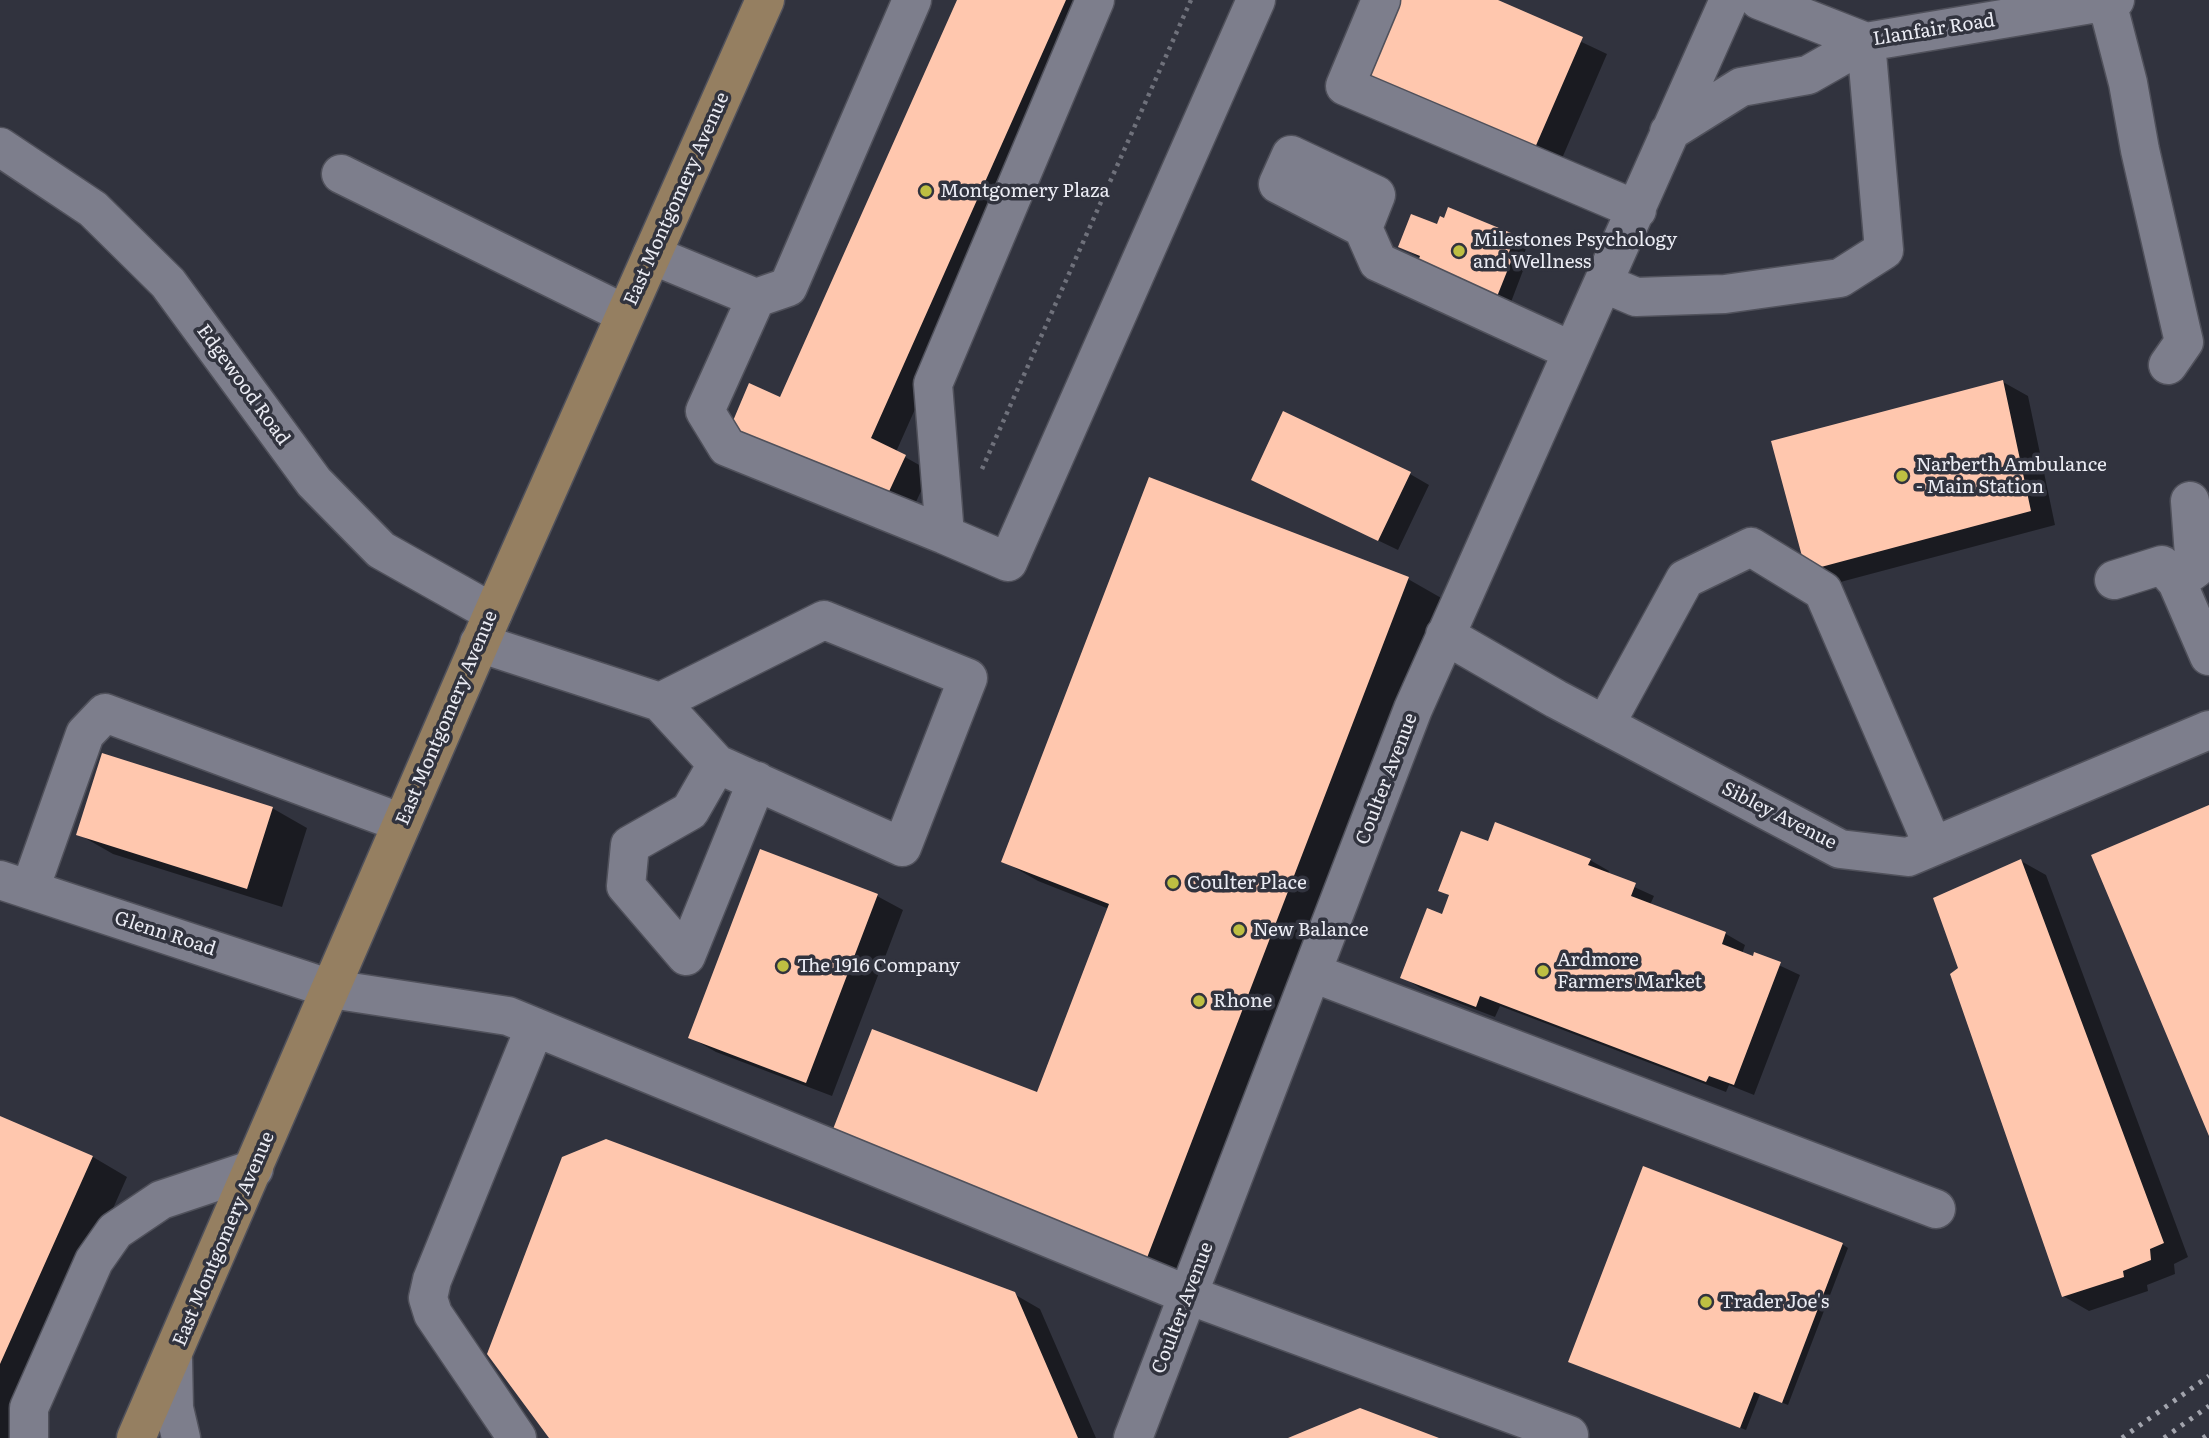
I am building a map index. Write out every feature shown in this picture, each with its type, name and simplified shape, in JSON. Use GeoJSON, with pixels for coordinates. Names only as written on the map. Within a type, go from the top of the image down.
{"type":"FeatureCollection","features":[{"type":"Feature","properties":{"kind":"main road","name":"East Montgomery Avenue"},"geometry":{"type":"LineString","coordinates":[[136,1438],[173,1360],[486,628],[765,0]]}},
{"type":"Feature","properties":{"kind":"street"},"geometry":{"type":"LineString","coordinates":[[652,255],[756,298],[788,287],[912,0]]}},
{"type":"Feature","properties":{"kind":"street"},"geometry":{"type":"LineString","coordinates":[[945,535],[933,384],[1095,0]]}},
{"type":"Feature","properties":{"kind":"street"},"geometry":{"type":"LineString","coordinates":[[756,298],[705,411],[727,447],[1008,562],[1256,0]]}},
{"type":"Feature","properties":{"kind":"street"},"geometry":{"type":"LineString","coordinates":[[1381,0],[1345,86],[1637,210]]}},
{"type":"Feature","properties":{"kind":"street","name":"Coulter Avenue"},"geometry":{"type":"LineString","coordinates":[[1133,1438],[1445,635],[1670,132],[1755,1]]}},
{"type":"Feature","properties":{"kind":"street","name":"Llanfair Road"},"geometry":{"type":"LineString","coordinates":[[1755,1],[1866,42],[2111,1]]}},
{"type":"Feature","properties":{"kind":"street"},"geometry":{"type":"LineString","coordinates":[[2111,1],[2140,150],[2184,342],[2168,365]]}},
{"type":"Feature","properties":{"kind":"street"},"geometry":{"type":"LineString","coordinates":[[1603,283],[1636,297],[1725,294],[1840,278],[1884,250],[1866,42],[1808,75],[1741,88],[1670,132]]}},
{"type":"Feature","properties":{"kind":"street","name":"Edgewood Road"},"geometry":{"type":"LineString","coordinates":[[0,147],[93,209],[168,283],[314,482],[381,551],[486,628],[660,702]]}},
{"type":"Feature","properties":{"kind":"street"},"geometry":{"type":"LineString","coordinates":[[341,174],[625,314]]}},
{"type":"Feature","properties":{"kind":"street"},"geometry":{"type":"LineString","coordinates":[[1363,228],[1378,262],[1572,351]]}},
{"type":"Feature","properties":{"kind":"street"},"geometry":{"type":"LineString","coordinates":[[2178,582],[2195,569],[2190,501]]}},
{"type":"Feature","properties":{"kind":"street"},"geometry":{"type":"LineString","coordinates":[[1605,725],[1685,579],[1751,547],[1823,591],[1933,846]]}},
{"type":"Feature","properties":{"kind":"street"},"geometry":{"type":"LineString","coordinates":[[2114,580],[2162,565],[2178,582],[2209,656]]}},
{"type":"Feature","properties":{"kind":"street"},"geometry":{"type":"LineString","coordinates":[[824,620],[968,678],[902,847],[717,764],[660,702],[824,620]]}},
{"type":"Feature","properties":{"kind":"street","name":"Sibley Avenue"},"geometry":{"type":"LineString","coordinates":[[1445,635],[1605,725],[1840,849],[1908,857],[2209,730]]}},
{"type":"Feature","properties":{"kind":"street"},"geometry":{"type":"LineString","coordinates":[[15,884],[85,734],[105,713],[402,823]]}},
{"type":"Feature","properties":{"kind":"street"},"geometry":{"type":"LineString","coordinates":[[717,764],[690,811],[630,845],[626,886],[686,956],[757,781]]}},
{"type":"Feature","properties":{"kind":"street","name":"Glenn Road"},"geometry":{"type":"LineString","coordinates":[[15,884],[331,989],[508,1016],[1188,1295],[1569,1435]]}},
{"type":"Feature","properties":{"kind":"street"},"geometry":{"type":"LineString","coordinates":[[1313,973],[1936,1209]]}},
{"type":"Feature","properties":{"kind":"street"},"geometry":{"type":"LineString","coordinates":[[517,1438],[433,1314],[428,1298],[432,1280],[535,1027]]}},
{"type":"Feature","properties":{"kind":"street"},"geometry":{"type":"LineString","coordinates":[[29,1438],[29,1408],[94,1261],[115,1231],[161,1199],[254,1169]]}},
{"type":"Feature","properties":{"kind":"street"},"geometry":{"type":"LineString","coordinates":[[173,1360],[174,1408],[181,1438]]}},
{"type":"Feature","properties":{"kind":"path"},"geometry":{"type":"LineString","coordinates":[[979,475],[1191,0]]}},
{"type":"Feature","properties":{"kind":"building","name":"Montgomery Plaza"},"geometry":{"type":"Polygon","coordinates":[[[957,0],[1066,0],[871,438],[906,455],[886,498],[730,428],[749,383],[780,397],[957,0]]]}},
{"type":"Feature","properties":{"kind":"building"},"geometry":{"type":"Polygon","coordinates":[[[1401,0],[1498,0],[1583,37],[1534,150],[1367,76],[1401,0]]]}},
{"type":"Feature","properties":{"kind":"building","name":"Milestones Psychology and Wellness"},"geometry":{"type":"Polygon","coordinates":[[[1448,207],[1516,235],[1507,257],[1512,259],[1494,304],[1412,277],[1420,256],[1398,247],[1411,214],[1437,224],[1440,216],[1444,218],[1448,207]]]}},
{"type":"Feature","properties":{"kind":"building","name":"Narberth Ambulance - Main Station"},"geometry":{"type":"Polygon","coordinates":[[[2003,380],[2031,511],[1806,571],[1771,441],[2003,380]]]}},
{"type":"Feature","properties":{"kind":"building"},"geometry":{"type":"Polygon","coordinates":[[[1283,411],[1411,472],[1378,541],[1251,480],[1283,411]]]}},
{"type":"Feature","properties":{"kind":"building","name":"Coulter Place"},"geometry":{"type":"Polygon","coordinates":[[[1149,477],[1409,577],[1145,1263],[828,1142],[872,1029],[1037,1092],[1109,904],[1001,862],[1149,477]]]}},
{"type":"Feature","properties":{"kind":"building"},"geometry":{"type":"Polygon","coordinates":[[[102,753],[273,807],[247,889],[76,835],[102,753]]]}},
{"type":"Feature","properties":{"kind":"building"},"geometry":{"type":"Polygon","coordinates":[[[2209,805],[2209,1136],[2091,855],[2209,805]]]}},
{"type":"Feature","properties":{"kind":"building"},"geometry":{"type":"Polygon","coordinates":[[[1495,822],[1591,859],[1588,865],[1636,883],[1631,896],[1726,932],[1722,944],[1753,956],[1754,952],[1781,962],[1734,1085],[1709,1076],[1706,1082],[1480,996],[1476,1007],[1400,978],[1427,908],[1442,914],[1449,895],[1438,891],[1461,831],[1488,841],[1495,822]]]}},
{"type":"Feature","properties":{"kind":"building","name":"The 1916 Company"},"geometry":{"type":"Polygon","coordinates":[[[760,849],[878,894],[806,1083],[688,1038],[760,849]]]}},
{"type":"Feature","properties":{"kind":"building"},"geometry":{"type":"Polygon","coordinates":[[[2021,859],[2164,1243],[2150,1249],[2151,1260],[2123,1271],[2124,1277],[2062,1297],[1950,974],[1958,968],[1933,898],[2021,859]]]}},
{"type":"Feature","properties":{"kind":"building"},"geometry":{"type":"Polygon","coordinates":[[[0,1116],[93,1156],[0,1364],[0,1116]]]}},
{"type":"Feature","properties":{"kind":"building"},"geometry":{"type":"Polygon","coordinates":[[[606,1139],[1015,1292],[1078,1438],[549,1438],[487,1354],[562,1157],[606,1139]]]}},
{"type":"Feature","properties":{"kind":"building","name":"Trader Joe's"},"geometry":{"type":"Polygon","coordinates":[[[1643,1166],[1843,1243],[1782,1403],[1754,1392],[1740,1428],[1568,1362],[1643,1166]]]}},
{"type":"Feature","properties":{"kind":"building"},"geometry":{"type":"Polygon","coordinates":[[[1360,1408],[1439,1438],[1288,1438],[1360,1408]]]}},
{"type":"Feature","properties":{"kind":"railway"},"geometry":{"type":"LineString","coordinates":[[2122,1438],[2209,1376]]}},
{"type":"Feature","properties":{"kind":"railway"},"geometry":{"type":"LineString","coordinates":[[2164,1438],[2209,1406]]}},
{"type":"Feature","properties":{"kind":"railway"},"geometry":{"type":"LineString","coordinates":[[2203,1438],[2209,1434]]}},
{"type":"Feature","properties":{"kind":"place","name":"Montgomery Plaza"},"geometry":{"type":"Point","coordinates":[926,191]}},
{"type":"Feature","properties":{"kind":"place","name":"Milestones Psychology and Wellness"},"geometry":{"type":"Point","coordinates":[1459,251]}},
{"type":"Feature","properties":{"kind":"place","name":"Narberth Ambulance - Main Station"},"geometry":{"type":"Point","coordinates":[1902,476]}},
{"type":"Feature","properties":{"kind":"place","name":"Coulter Place"},"geometry":{"type":"Point","coordinates":[1173,883]}},
{"type":"Feature","properties":{"kind":"place","name":"New Balance"},"geometry":{"type":"Point","coordinates":[1239,930]}},
{"type":"Feature","properties":{"kind":"place","name":"The 1916 Company"},"geometry":{"type":"Point","coordinates":[783,966]}},
{"type":"Feature","properties":{"kind":"place","name":"Ardmore Farmers Market"},"geometry":{"type":"Point","coordinates":[1543,971]}},
{"type":"Feature","properties":{"kind":"place","name":"Rhone"},"geometry":{"type":"Point","coordinates":[1199,1001]}},
{"type":"Feature","properties":{"kind":"place","name":"Trader Joe's"},"geometry":{"type":"Point","coordinates":[1706,1302]}}]}
